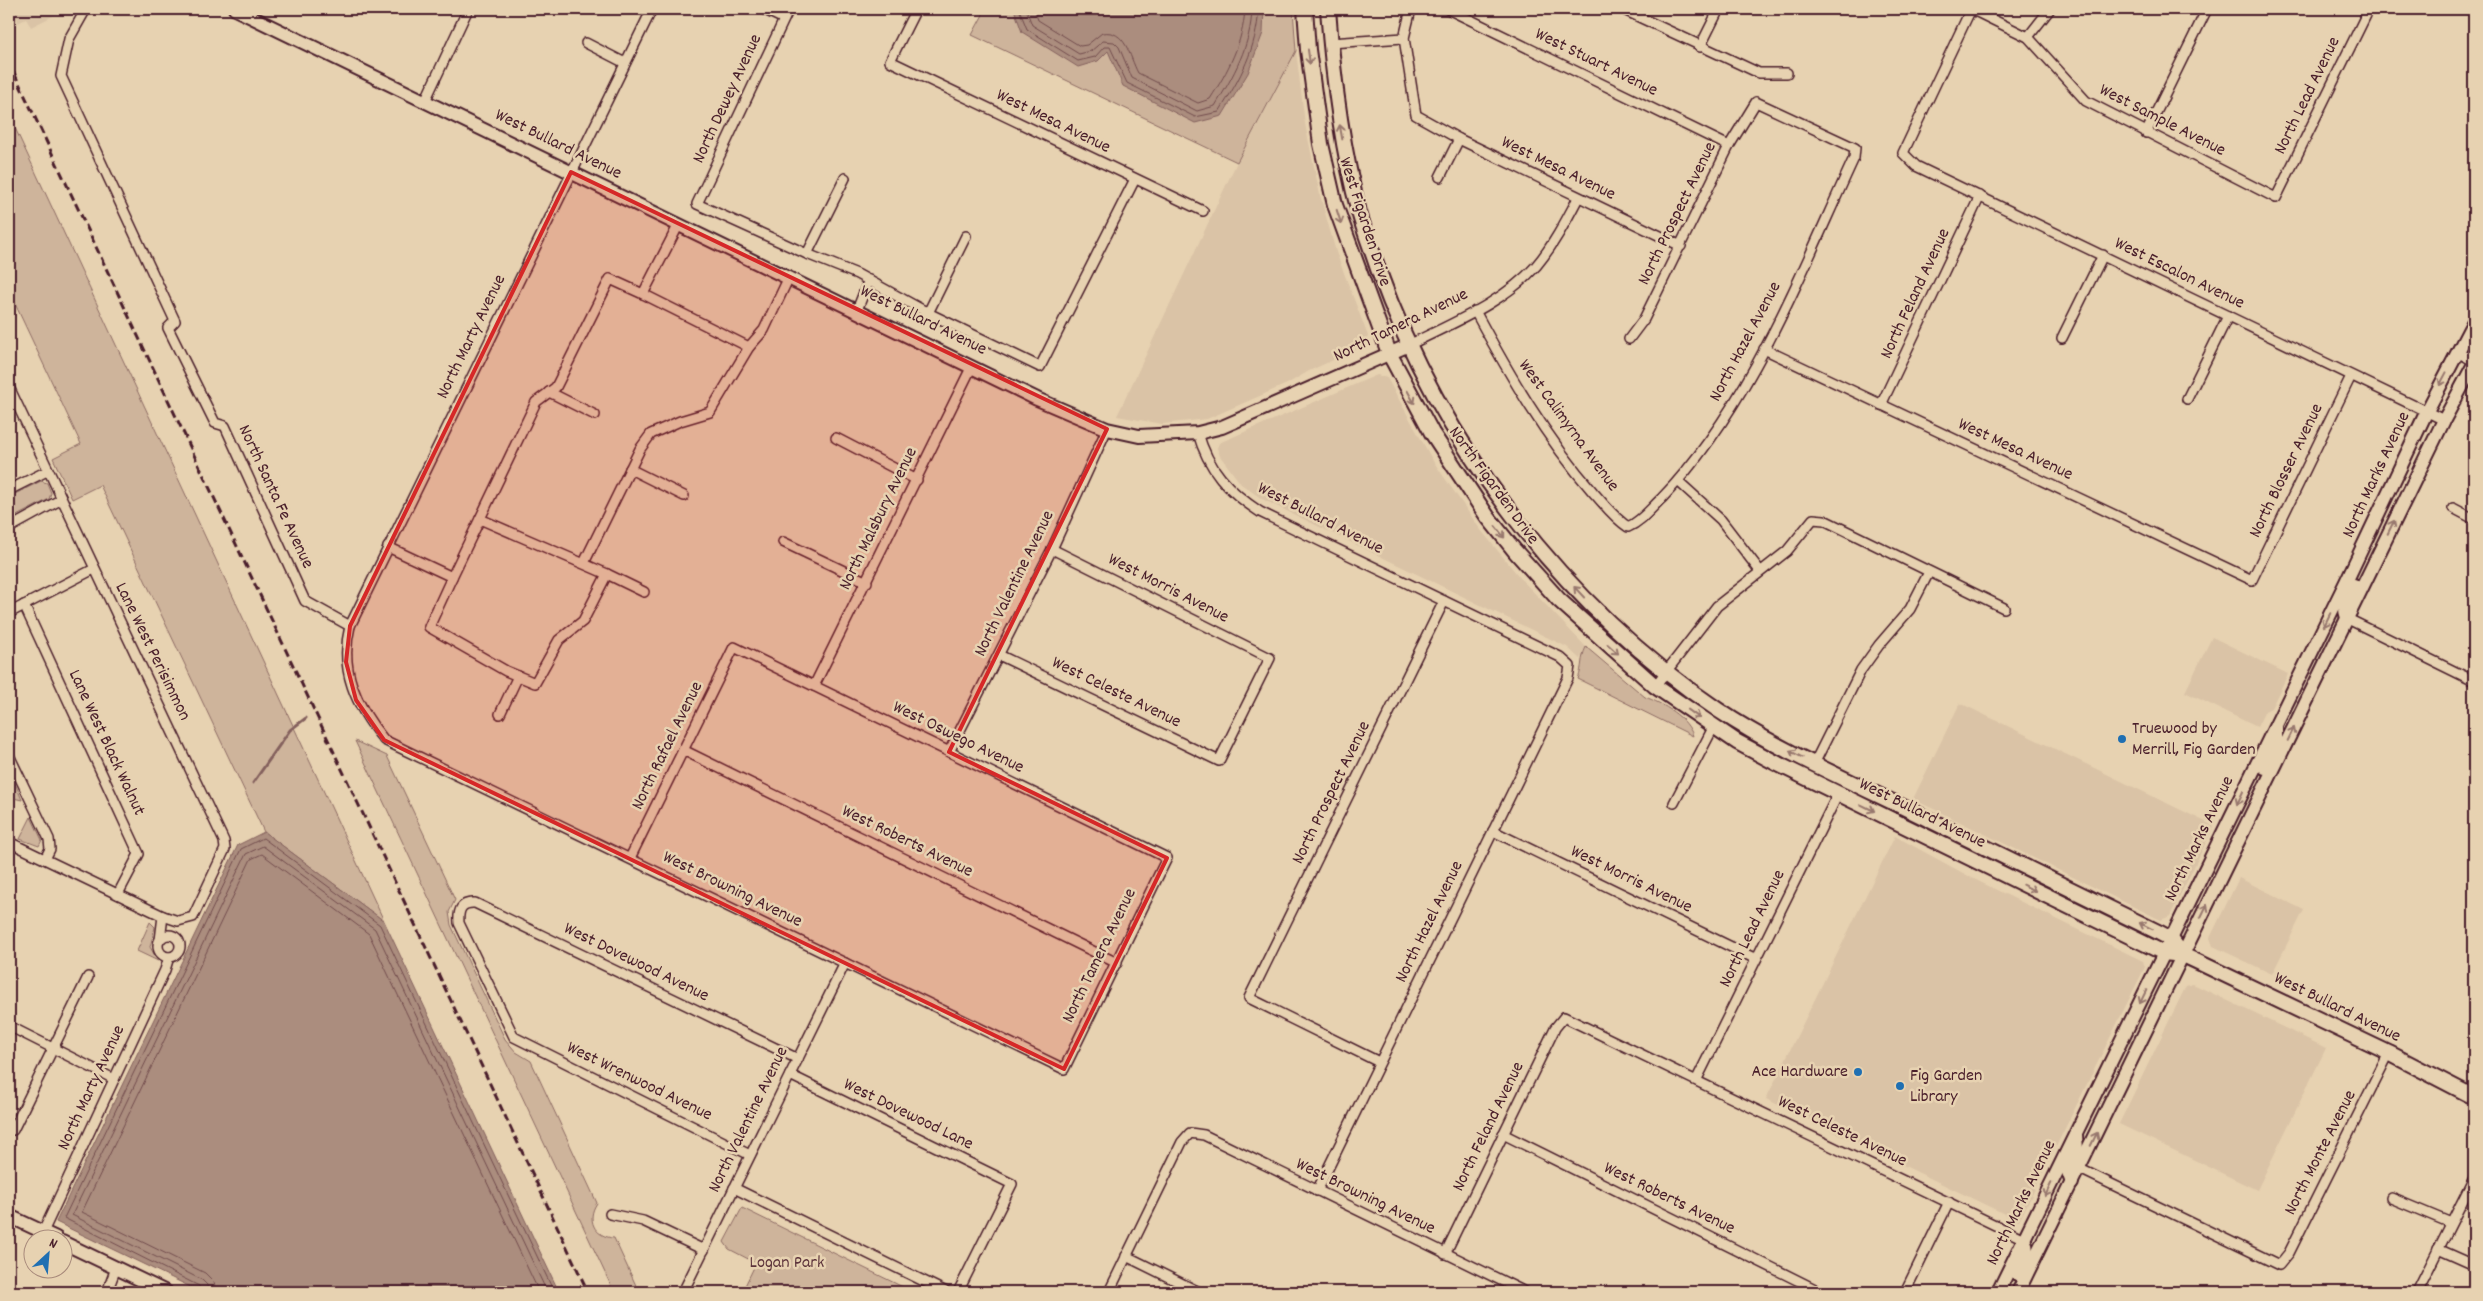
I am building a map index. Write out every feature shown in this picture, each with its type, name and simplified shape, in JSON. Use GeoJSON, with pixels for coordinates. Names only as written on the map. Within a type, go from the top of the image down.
{"type":"FeatureCollection","features":[{"type":"Feature","properties":{"kind":"main road","name":"West Bullard Avenue"},"geometry":{"type":"LineString","coordinates":[[235,9],[1037,399],[1107,429],[1138,436],[1198,433]]}},
{"type":"Feature","properties":{"kind":"main road","name":"West Figarden Drive"},"geometry":{"type":"LineString","coordinates":[[1305,9],[1308,50],[1320,144],[1335,205],[1389,353]]}},
{"type":"Feature","properties":{"kind":"main road","name":"West Figarden Drive"},"geometry":{"type":"LineString","coordinates":[[1328,9],[1336,104],[1345,156],[1360,216],[1388,295],[1409,345]]}},
{"type":"Feature","properties":{"kind":"main road","name":"North Marks Avenue"},"geometry":{"type":"LineString","coordinates":[[1998,1292],[2426,413],[2474,321]]}},
{"type":"Feature","properties":{"kind":"main road","name":"North Tamera Avenue"},"geometry":{"type":"LineString","coordinates":[[1198,433],[1222,427],[1409,345]]}},
{"type":"Feature","properties":{"kind":"main road","name":"North Figarden Drive"},"geometry":{"type":"LineString","coordinates":[[1409,345],[1461,441],[1551,562],[1590,603],[1667,671]]}},
{"type":"Feature","properties":{"kind":"main road","name":"North Figarden Drive"},"geometry":{"type":"LineString","coordinates":[[1389,353],[1432,433],[1487,516],[1515,551],[1559,600],[1655,686]]}},
{"type":"Feature","properties":{"kind":"main road","name":"North Marks Avenue"},"geometry":{"type":"LineString","coordinates":[[2018,1292],[2080,1169],[2249,819],[2474,362]]}},
{"type":"Feature","properties":{"kind":"main road"},"geometry":{"type":"LineString","coordinates":[[2348,619],[2344,612],[2345,606],[2380,527],[2377,517]]}},
{"type":"Feature","properties":{"kind":"main road","name":"West Bullard Avenue"},"geometry":{"type":"LineString","coordinates":[[1667,671],[1718,709],[1757,733],[1814,764],[2171,938],[2183,955]]}},
{"type":"Feature","properties":{"kind":"main road","name":"West Bullard Avenue"},"geometry":{"type":"LineString","coordinates":[[1655,686],[1713,728],[1778,764],[1926,837],[1990,865],[2164,953],[2183,955],[2388,1053],[2474,1097]]}},
{"type":"Feature","properties":{"kind":"main road"},"geometry":{"type":"LineString","coordinates":[[2249,819],[2249,806],[2274,749],[2277,734],[2275,724]]}},
{"type":"Feature","properties":{"kind":"main road"},"geometry":{"type":"LineString","coordinates":[[1713,728],[1726,726],[1745,735],[1757,733]]}},
{"type":"Feature","properties":{"kind":"main road"},"geometry":{"type":"LineString","coordinates":[[1990,865],[2010,870],[2016,862]]}},
{"type":"Feature","properties":{"kind":"main road"},"geometry":{"type":"LineString","coordinates":[[2072,1183],[2068,1172],[2078,1151],[2076,1134]]}},
{"type":"Feature","properties":{"kind":"main road"},"geometry":{"type":"LineString","coordinates":[[9,1216],[34,1228]]}},
{"type":"Feature","properties":{"kind":"main road"},"geometry":{"type":"LineString","coordinates":[[2009,1292],[2027,1254],[2028,1247],[2024,1239]]}},
{"type":"Feature","properties":{"kind":"main road"},"geometry":{"type":"LineString","coordinates":[[72,1247],[166,1292]]}},
{"type":"Feature","properties":{"kind":"street","name":"North Santa Fe Avenue"},"geometry":{"type":"LineString","coordinates":[[86,9],[69,39],[61,76],[175,321],[168,328],[215,423],[225,426],[305,601],[350,626]]}},
{"type":"Feature","properties":{"kind":"street"},"geometry":{"type":"LineString","coordinates":[[425,101],[468,9]]}},
{"type":"Feature","properties":{"kind":"street","name":"North Marty Avenue"},"geometry":{"type":"LineString","coordinates":[[350,626],[652,9]]}},
{"type":"Feature","properties":{"kind":"street"},"geometry":{"type":"LineString","coordinates":[[763,9],[784,18]]}},
{"type":"Feature","properties":{"kind":"street","name":"North Dewey Avenue"},"geometry":{"type":"LineString","coordinates":[[697,204],[789,9]]}},
{"type":"Feature","properties":{"kind":"street","name":"West Mesa Avenue"},"geometry":{"type":"LineString","coordinates":[[916,9],[890,61],[1203,211]]}},
{"type":"Feature","properties":{"kind":"street"},"geometry":{"type":"LineString","coordinates":[[1330,43],[1404,38],[1411,9]]}},
{"type":"Feature","properties":{"kind":"street","name":"West Stuart Avenue"},"geometry":{"type":"LineString","coordinates":[[1448,9],[1730,146]]}},
{"type":"Feature","properties":{"kind":"street"},"geometry":{"type":"LineString","coordinates":[[1622,9],[1759,73],[1787,73]]}},
{"type":"Feature","properties":{"kind":"street"},"geometry":{"type":"LineString","coordinates":[[1700,47],[1719,9]]}},
{"type":"Feature","properties":{"kind":"street","name":"West Sample Avenue"},"geometry":{"type":"LineString","coordinates":[[1970,9],[2028,37],[2086,101],[2276,198]]}},
{"type":"Feature","properties":{"kind":"street","name":"West Escalon Avenue"},"geometry":{"type":"LineString","coordinates":[[1970,9],[1903,153],[1916,166],[2444,420]]}},
{"type":"Feature","properties":{"kind":"street"},"geometry":{"type":"LineString","coordinates":[[2028,37],[2050,9]]}},
{"type":"Feature","properties":{"kind":"street"},"geometry":{"type":"LineString","coordinates":[[2146,133],[2207,9]]}},
{"type":"Feature","properties":{"kind":"street","name":"North Lead Avenue"},"geometry":{"type":"LineString","coordinates":[[2276,198],[2369,9]]}},
{"type":"Feature","properties":{"kind":"street","name":"West Mesa Avenue"},"geometry":{"type":"LineString","coordinates":[[1404,38],[1416,114],[1459,139],[1681,246]]}},
{"type":"Feature","properties":{"kind":"street"},"geometry":{"type":"LineString","coordinates":[[586,43],[625,62]]}},
{"type":"Feature","properties":{"kind":"street","name":"North Prospect Avenue"},"geometry":{"type":"LineString","coordinates":[[1628,339],[1644,319],[1730,146],[1756,102],[1856,148]]}},
{"type":"Feature","properties":{"kind":"street"},"geometry":{"type":"LineString","coordinates":[[1440,177],[1459,139]]}},
{"type":"Feature","properties":{"kind":"street","name":"North Hazel Avenue"},"geometry":{"type":"LineString","coordinates":[[1628,527],[1637,523],[1678,481],[1723,421],[1764,350],[1854,158],[1856,148]]}},
{"type":"Feature","properties":{"kind":"street"},"geometry":{"type":"LineString","coordinates":[[807,254],[845,178]]}},
{"type":"Feature","properties":{"kind":"street","name":"West Bullard Avenue"},"geometry":{"type":"LineString","coordinates":[[697,204],[869,280],[928,313],[1040,368],[1135,179]]}},
{"type":"Feature","properties":{"kind":"street","name":"North Feland Avenue"},"geometry":{"type":"LineString","coordinates":[[1881,405],[1980,196]]}},
{"type":"Feature","properties":{"kind":"street","name":"North Tamera Avenue"},"geometry":{"type":"LineString","coordinates":[[1409,345],[1474,312],[1512,287],[1536,266],[1554,240],[1578,198]]}},
{"type":"Feature","properties":{"kind":"street"},"geometry":{"type":"LineString","coordinates":[[643,294],[679,224]]}},
{"type":"Feature","properties":{"kind":"street"},"geometry":{"type":"LineString","coordinates":[[928,313],[966,236]]}},
{"type":"Feature","properties":{"kind":"street"},"geometry":{"type":"LineString","coordinates":[[2062,338],[2103,255]]}},
{"type":"Feature","properties":{"kind":"street"},"geometry":{"type":"LineString","coordinates":[[584,563],[630,469],[651,434],[680,421],[710,412],[749,347],[764,330],[789,277]]}},
{"type":"Feature","properties":{"kind":"street"},"geometry":{"type":"LineString","coordinates":[[607,574],[583,621],[560,640],[536,683],[518,676],[429,628],[536,402],[556,387],[610,279],[749,347]]}},
{"type":"Feature","properties":{"kind":"street"},"geometry":{"type":"LineString","coordinates":[[857,310],[869,280]]}},
{"type":"Feature","properties":{"kind":"street","name":"West Calimyrna Avenue"},"geometry":{"type":"LineString","coordinates":[[1474,312],[1505,368],[1579,476],[1618,521],[1628,527]]}},
{"type":"Feature","properties":{"kind":"street"},"geometry":{"type":"LineString","coordinates":[[2187,399],[2228,316]]}},
{"type":"Feature","properties":{"kind":"street","name":"West Mesa Avenue"},"geometry":{"type":"LineString","coordinates":[[1764,350],[2252,580]]}},
{"type":"Feature","properties":{"kind":"street"},"geometry":{"type":"LineString","coordinates":[[2457,352],[2474,362]]}},
{"type":"Feature","properties":{"kind":"street","name":"North Malsbury Avenue"},"geometry":{"type":"LineString","coordinates":[[814,686],[972,366]]}},
{"type":"Feature","properties":{"kind":"street","name":"North Blosser Avenue"},"geometry":{"type":"LineString","coordinates":[[2252,580],[2351,376]]}},
{"type":"Feature","properties":{"kind":"street","name":"Lane West Perisimmon"},"geometry":{"type":"LineString","coordinates":[[9,387],[11,399],[224,841],[225,849],[222,858],[193,916],[178,922]]}},
{"type":"Feature","properties":{"kind":"street"},"geometry":{"type":"LineString","coordinates":[[549,392],[595,416]]}},
{"type":"Feature","properties":{"kind":"street","name":"North Valentine Avenue"},"geometry":{"type":"LineString","coordinates":[[949,752],[1052,549],[1107,429]]}},
{"type":"Feature","properties":{"kind":"street","name":"West Bullard Avenue"},"geometry":{"type":"LineString","coordinates":[[1198,433],[1210,465],[1223,483],[1238,498],[1260,512],[1560,657],[1570,666]]}},
{"type":"Feature","properties":{"kind":"street"},"geometry":{"type":"LineString","coordinates":[[836,438],[917,480]]}},
{"type":"Feature","properties":{"kind":"street"},"geometry":{"type":"LineString","coordinates":[[630,469],[684,496]]}},
{"type":"Feature","properties":{"kind":"street"},"geometry":{"type":"LineString","coordinates":[[9,490],[47,471]]}},
{"type":"Feature","properties":{"kind":"street"},"geometry":{"type":"LineString","coordinates":[[1678,481],[1721,520],[1760,572]]}},
{"type":"Feature","properties":{"kind":"street"},"geometry":{"type":"LineString","coordinates":[[9,528],[60,500]]}},
{"type":"Feature","properties":{"kind":"street"},"geometry":{"type":"LineString","coordinates":[[2453,508],[2474,519]]}},
{"type":"Feature","properties":{"kind":"street"},"geometry":{"type":"LineString","coordinates":[[480,519],[584,563],[644,592]]}},
{"type":"Feature","properties":{"kind":"street"},"geometry":{"type":"LineString","coordinates":[[1655,686],[1718,606],[1787,551],[1813,519],[1824,520],[2004,608]]}},
{"type":"Feature","properties":{"kind":"street"},"geometry":{"type":"LineString","coordinates":[[783,542],[867,582]]}},
{"type":"Feature","properties":{"kind":"street"},"geometry":{"type":"LineString","coordinates":[[388,546],[452,577]]}},
{"type":"Feature","properties":{"kind":"street","name":"West Morris Avenue"},"geometry":{"type":"LineString","coordinates":[[1052,549],[1270,658],[1219,761]]}},
{"type":"Feature","properties":{"kind":"street"},"geometry":{"type":"LineString","coordinates":[[9,613],[94,569]]}},
{"type":"Feature","properties":{"kind":"street"},"geometry":{"type":"LineString","coordinates":[[1814,764],[1862,670],[1879,645],[1910,609],[1929,572]]}},
{"type":"Feature","properties":{"kind":"street","name":"North Prospect Avenue"},"geometry":{"type":"LineString","coordinates":[[1379,1062],[1249,998],[1444,601]]}},
{"type":"Feature","properties":{"kind":"street","name":"Lane West Black Walnut"},"geometry":{"type":"LineString","coordinates":[[24,605],[139,854],[118,894]]}},
{"type":"Feature","properties":{"kind":"street"},"geometry":{"type":"LineString","coordinates":[[2348,619],[2474,681]]}},
{"type":"Feature","properties":{"kind":"street","name":"West Browning Avenue"},"geometry":{"type":"LineString","coordinates":[[350,626],[346,642],[350,681],[356,700],[367,719],[384,740],[1064,1069]]}},
{"type":"Feature","properties":{"kind":"street","name":"West Oswego Avenue"},"geometry":{"type":"LineString","coordinates":[[734,647],[1167,858]]}},
{"type":"Feature","properties":{"kind":"street","name":"North Rafael Avenue"},"geometry":{"type":"LineString","coordinates":[[630,858],[734,647]]}},
{"type":"Feature","properties":{"kind":"street","name":"West Celeste Avenue"},"geometry":{"type":"LineString","coordinates":[[999,655],[1219,761]]}},
{"type":"Feature","properties":{"kind":"street","name":"North Hazel Avenue"},"geometry":{"type":"LineString","coordinates":[[1316,1191],[1568,678],[1570,666]]}},
{"type":"Feature","properties":{"kind":"street"},"geometry":{"type":"LineString","coordinates":[[500,714],[518,676]]}},
{"type":"Feature","properties":{"kind":"street"},"geometry":{"type":"LineString","coordinates":[[1674,803],[1713,728]]}},
{"type":"Feature","properties":{"kind":"street","name":"West Roberts Avenue"},"geometry":{"type":"LineString","coordinates":[[683,750],[1116,963]]}},
{"type":"Feature","properties":{"kind":"street"},"geometry":{"type":"LineString","coordinates":[[9,755],[49,839],[50,849],[45,859]]}},
{"type":"Feature","properties":{"kind":"street","name":"North Lead Avenue"},"geometry":{"type":"LineString","coordinates":[[1697,1079],[1838,794]]}},
{"type":"Feature","properties":{"kind":"street","name":"West Morris Avenue"},"geometry":{"type":"LineString","coordinates":[[1493,831],[1756,959]]}},
{"type":"Feature","properties":{"kind":"street"},"geometry":{"type":"LineString","coordinates":[[9,842],[178,922]]}},
{"type":"Feature","properties":{"kind":"street","name":"North Tamera Avenue"},"geometry":{"type":"LineString","coordinates":[[1064,1069],[1167,858]]}},
{"type":"Feature","properties":{"kind":"street","name":"West Dovewood Avenue"},"geometry":{"type":"LineString","coordinates":[[461,906],[467,902],[475,903],[798,1059]]}},
{"type":"Feature","properties":{"kind":"street","name":"West Wrenwood Avenue"},"geometry":{"type":"LineString","coordinates":[[461,906],[458,914],[459,923],[514,1037],[750,1155]]}},
{"type":"Feature","properties":{"kind":"street"},"geometry":{"type":"LineString","coordinates":[[163,916],[158,946],[160,953],[169,957]]}},
{"type":"Feature","properties":{"kind":"street","name":"North Marty Avenue"},"geometry":{"type":"LineString","coordinates":[[45,1228],[165,970],[169,957],[174,956],[179,951],[178,922]]}},
{"type":"Feature","properties":{"kind":"street"},"geometry":{"type":"LineString","coordinates":[[160,940],[169,935],[178,940]]}},
{"type":"Feature","properties":{"kind":"street","name":"North Valentine Avenue"},"geometry":{"type":"LineString","coordinates":[[683,1292],[845,963]]}},
{"type":"Feature","properties":{"kind":"street"},"geometry":{"type":"LineString","coordinates":[[13,1130],[88,977]]}},
{"type":"Feature","properties":{"kind":"street","name":"North Feland Avenue"},"geometry":{"type":"LineString","coordinates":[[1445,1254],[1555,1028],[1564,1016]]}},
{"type":"Feature","properties":{"kind":"street","name":"West Celeste Avenue"},"geometry":{"type":"LineString","coordinates":[[1564,1016],[2024,1239]]}},
{"type":"Feature","properties":{"kind":"street"},"geometry":{"type":"LineString","coordinates":[[9,1026],[114,1079]]}},
{"type":"Feature","properties":{"kind":"street","name":"North Monte Avenue"},"geometry":{"type":"LineString","coordinates":[[2080,1169],[2279,1265],[2289,1253],[2388,1053]]}},
{"type":"Feature","properties":{"kind":"street","name":"West Dovewood Lane"},"geometry":{"type":"LineString","coordinates":[[790,1075],[1012,1184],[958,1292]]}},
{"type":"Feature","properties":{"kind":"street","name":"West Browning Avenue"},"geometry":{"type":"LineString","coordinates":[[1126,1256],[1182,1142],[1190,1133],[1204,1135],[1525,1292]]}},
{"type":"Feature","properties":{"kind":"street","name":"West Roberts Avenue"},"geometry":{"type":"LineString","coordinates":[[1503,1134],[1821,1292]]}},
{"type":"Feature","properties":{"kind":"street"},"geometry":{"type":"LineString","coordinates":[[2417,1292],[2474,1178]]}},
{"type":"Feature","properties":{"kind":"street"},"geometry":{"type":"LineString","coordinates":[[734,1188],[946,1292]]}},
{"type":"Feature","properties":{"kind":"street"},"geometry":{"type":"LineString","coordinates":[[2391,1198],[2451,1223]]}},
{"type":"Feature","properties":{"kind":"street"},"geometry":{"type":"LineString","coordinates":[[1905,1292],[1949,1202]]}},
{"type":"Feature","properties":{"kind":"street"},"geometry":{"type":"LineString","coordinates":[[610,1214],[643,1221],[704,1250]]}},
{"type":"Feature","properties":{"kind":"street"},"geometry":{"type":"LineString","coordinates":[[2438,1249],[2474,1265]]}},
{"type":"Feature","properties":{"kind":"street"},"geometry":{"type":"LineString","coordinates":[[1109,1292],[1126,1256],[1199,1292]]}},
{"type":"Feature","properties":{"kind":"street"},"geometry":{"type":"LineString","coordinates":[[107,1292],[116,1268]]}},
{"type":"Feature","properties":{"kind":"highlighted area"},"geometry":{"type":"Polygon","coordinates":[[[571,172],[1107,429],[949,752],[1167,858],[1064,1069],[384,740],[356,700],[346,662],[350,626],[571,172]]]}},
{"type":"Feature","properties":{"kind":"shaded area"},"geometry":{"type":"Polygon","coordinates":[[[12,9],[65,10],[31,27],[26,19],[18,23],[12,9]]]}},
{"type":"Feature","properties":{"kind":"shaded area"},"geometry":{"type":"Polygon","coordinates":[[[1296,51],[1305,124],[1320,195],[1336,252],[1368,336],[1364,346],[1309,371],[1287,384],[1207,419],[1162,424],[1117,416],[1237,162],[1296,51]]]}},
{"type":"Feature","properties":{"kind":"shaded area"},"geometry":{"type":"Polygon","coordinates":[[[1377,375],[1387,378],[1433,461],[1480,529],[1521,579],[1586,647],[1580,659],[1567,647],[1262,499],[1241,484],[1220,456],[1217,448],[1219,443],[1377,375]]]}},
{"type":"Feature","properties":{"kind":"shaded area"},"geometry":{"type":"Polygon","coordinates":[[[2212,637],[2288,674],[2271,708],[2265,711],[2257,727],[2185,692],[2212,637]]]}},
{"type":"Feature","properties":{"kind":"shaded area"},"geometry":{"type":"Polygon","coordinates":[[[1960,703],[2214,826],[2170,916],[2161,920],[1913,799],[1960,703]]]}},
{"type":"Feature","properties":{"kind":"shaded area"},"geometry":{"type":"Polygon","coordinates":[[[1895,836],[1974,879],[2143,961],[2145,967],[2019,1221],[1766,1099],[1895,836]]]}},
{"type":"Feature","properties":{"kind":"shaded area"},"geometry":{"type":"Polygon","coordinates":[[[2239,878],[2304,910],[2272,974],[2213,946],[2210,938],[2239,878]]]}},
{"type":"Feature","properties":{"kind":"shaded area"},"geometry":{"type":"Polygon","coordinates":[[[2193,984],[2326,1048],[2257,1190],[2119,1124],[2186,986],[2193,984]]]}},
{"type":"Feature","properties":{"kind":"green space"},"geometry":{"type":"Polygon","coordinates":[[[986,9],[1293,9],[1296,51],[1237,162],[972,35],[986,9]]]}},
{"type":"Feature","properties":{"kind":"green space"},"geometry":{"type":"Polygon","coordinates":[[[9,115],[384,921],[264,832],[100,485],[72,499],[53,458],[81,444],[9,291],[9,115]]]}},
{"type":"Feature","properties":{"kind":"green space"},"geometry":{"type":"Polygon","coordinates":[[[41,481],[47,483],[51,493],[49,499],[9,520],[9,497],[41,481]]]}},
{"type":"Feature","properties":{"kind":"green space"},"geometry":{"type":"Polygon","coordinates":[[[1586,647],[1645,697],[1674,712],[1686,723],[1693,736],[1578,679],[1586,647]]]}},
{"type":"Feature","properties":{"kind":"green space"},"geometry":{"type":"Polygon","coordinates":[[[355,741],[387,756],[455,900],[449,912],[451,925],[505,1039],[516,1052],[531,1061],[597,1203],[592,1215],[594,1226],[601,1234],[614,1238],[639,1292],[614,1292],[355,741]]]}},
{"type":"Feature","properties":{"kind":"green space"},"geometry":{"type":"Polygon","coordinates":[[[10,771],[22,800],[9,797],[10,771]]]}},
{"type":"Feature","properties":{"kind":"green space"},"geometry":{"type":"Polygon","coordinates":[[[31,817],[42,840],[39,846],[20,839],[31,817]]]}},
{"type":"Feature","properties":{"kind":"green space"},"geometry":{"type":"Polygon","coordinates":[[[150,922],[155,927],[150,947],[158,961],[137,951],[150,922]]]}},
{"type":"Feature","properties":{"kind":"green space","name":"Logan Park"},"geometry":{"type":"Polygon","coordinates":[[[742,1208],[913,1292],[742,1292],[756,1263],[729,1249],[724,1242],[742,1208]]]}},
{"type":"Feature","properties":{"kind":"water"},"geometry":{"type":"Polygon","coordinates":[[[1014,9],[1264,9],[1263,33],[1248,73],[1222,116],[1195,123],[1123,86],[1108,51],[1098,61],[1078,67],[1022,32],[1014,9]]]}},
{"type":"Feature","properties":{"kind":"water"},"geometry":{"type":"Polygon","coordinates":[[[264,832],[384,921],[559,1292],[201,1292],[72,1230],[72,1228],[56,1222],[238,845],[264,832]]]}},
{"type":"Feature","properties":{"kind":"waterway"},"geometry":{"type":"LineString","coordinates":[[253,783],[290,730],[306,718]]}},
{"type":"Feature","properties":{"kind":"railway"},"geometry":{"type":"LineString","coordinates":[[9,62],[588,1292]]}},
{"type":"Feature","properties":{"kind":"place","name":"Truewood by Merrill, Fig Garden"},"geometry":{"type":"Point","coordinates":[2122,739]}},
{"type":"Feature","properties":{"kind":"place","name":"Ace Hardware"},"geometry":{"type":"Point","coordinates":[1858,1072]}},
{"type":"Feature","properties":{"kind":"place","name":"Fig Garden Library"},"geometry":{"type":"Point","coordinates":[1900,1086]}}]}
